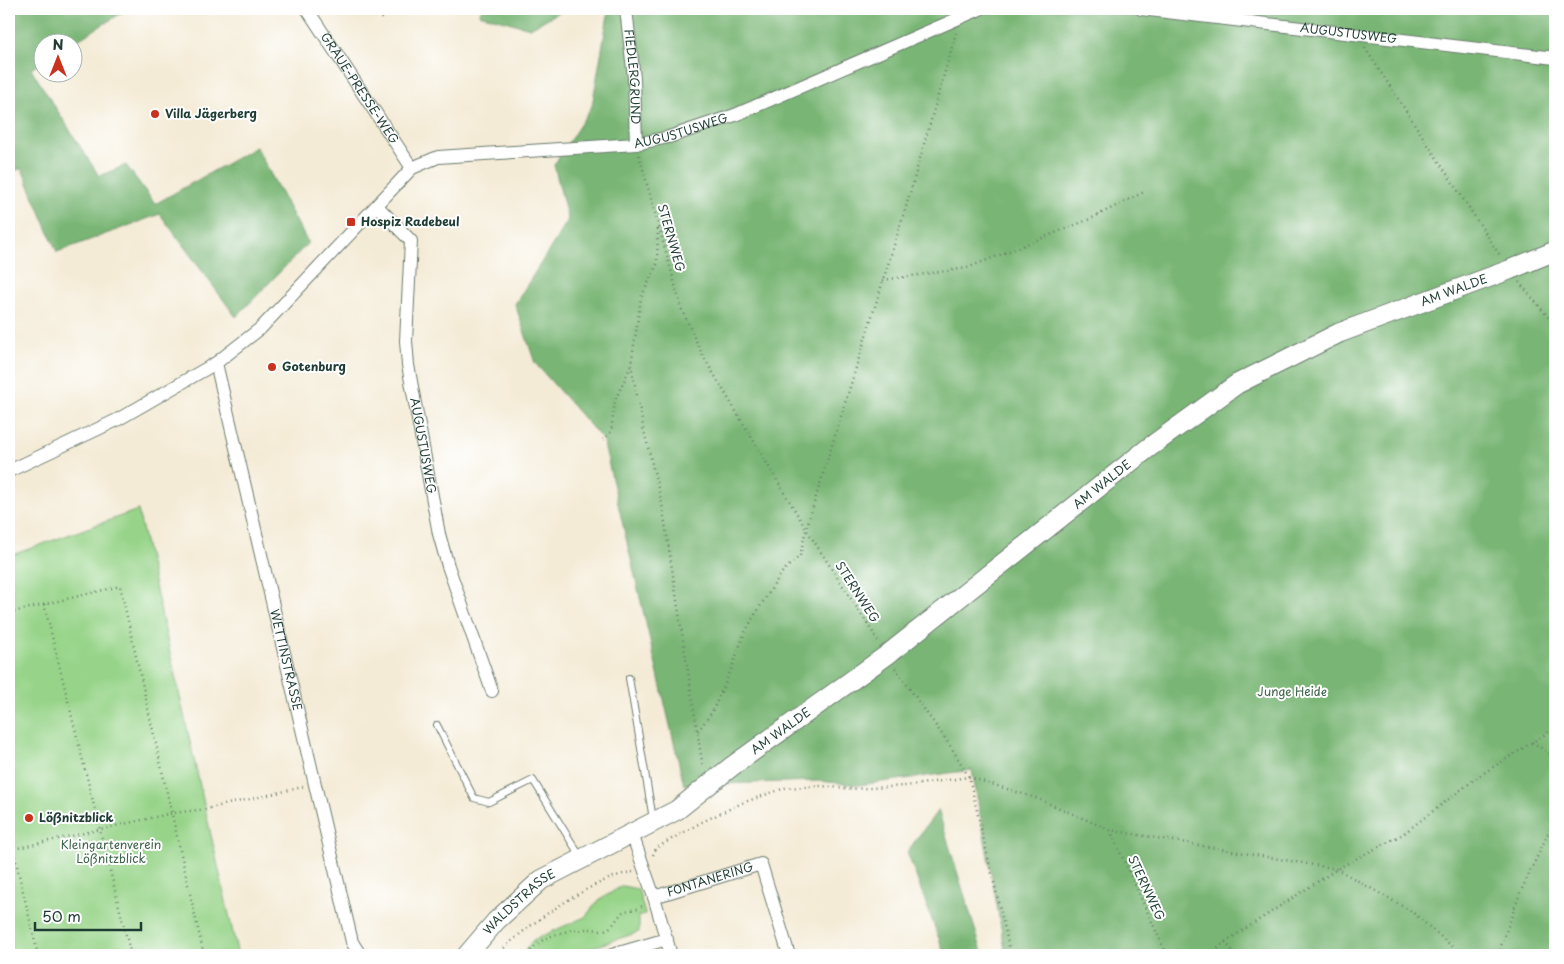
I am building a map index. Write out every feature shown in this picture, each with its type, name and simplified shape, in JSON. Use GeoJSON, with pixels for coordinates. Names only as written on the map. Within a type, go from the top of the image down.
{"type":"FeatureCollection","features":[{"type":"Feature","properties":{"kind":"street","name":"GRAUE-PRESSE-WEG"},"geometry":{"type":"LineString","coordinates":[[307,9],[321,25],[412,168]]}},
{"type":"Feature","properties":{"kind":"street","name":"FIEDLERGRUND"},"geometry":{"type":"LineString","coordinates":[[626,9],[634,78],[636,144]]}},
{"type":"Feature","properties":{"kind":"street","name":"AUGUSTUSWEG"},"geometry":{"type":"LineString","coordinates":[[9,471],[117,420],[216,363],[261,328],[412,168],[438,158],[636,144],[669,137],[735,115],[960,16],[980,9]]}},
{"type":"Feature","properties":{"kind":"street","name":"AUGUSTUSWEG"},"geometry":{"type":"LineString","coordinates":[[1141,9],[1555,58]]}},
{"type":"Feature","properties":{"kind":"street","name":"AUGUSTUSWEG"},"geometry":{"type":"LineString","coordinates":[[377,206],[411,241],[406,340],[408,366],[439,534],[448,566],[492,691]]}},
{"type":"Feature","properties":{"kind":"street","name":"AM WALDE"},"geometry":{"type":"LineString","coordinates":[[700,791],[886,655],[1147,449],[1237,384],[1339,333],[1555,251]]}},
{"type":"Feature","properties":{"kind":"street","name":"WETTINSTRASSE"},"geometry":{"type":"LineString","coordinates":[[216,363],[352,942],[360,955]]}},
{"type":"Feature","properties":{"kind":"street","name":"WALDSTRASSE"},"geometry":{"type":"LineString","coordinates":[[467,955],[496,921],[541,880],[677,810],[700,791]]}},
{"type":"Feature","properties":{"kind":"street"},"geometry":{"type":"LineString","coordinates":[[632,834],[654,897],[671,955]]}},
{"type":"Feature","properties":{"kind":"street","name":"FONTANERING"},"geometry":{"type":"LineString","coordinates":[[654,897],[761,864],[788,955]]}},
{"type":"Feature","properties":{"kind":"street"},"geometry":{"type":"LineString","coordinates":[[612,955],[667,939]]}},
{"type":"Feature","properties":{"kind":"lane"},"geometry":{"type":"LineString","coordinates":[[629,678],[654,822]]}},
{"type":"Feature","properties":{"kind":"lane"},"geometry":{"type":"LineString","coordinates":[[437,725],[474,798],[489,802],[533,780],[582,860]]}},
{"type":"Feature","properties":{"kind":"path"},"geometry":{"type":"LineString","coordinates":[[376,9],[382,18],[397,9]]}},
{"type":"Feature","properties":{"kind":"path"},"geometry":{"type":"LineString","coordinates":[[698,731],[712,712],[731,670],[744,634],[757,611],[783,571],[800,556],[806,529],[908,200],[960,16]]}},
{"type":"Feature","properties":{"kind":"path"},"geometry":{"type":"LineString","coordinates":[[1356,34],[1509,270],[1555,324]]}},
{"type":"Feature","properties":{"kind":"path","name":"STERNWEG"},"geometry":{"type":"LineString","coordinates":[[636,144],[682,310],[703,356],[806,529],[886,655],[951,747],[969,777],[1012,955]]}},
{"type":"Feature","properties":{"kind":"path"},"geometry":{"type":"LineString","coordinates":[[883,280],[967,268],[1090,219],[1146,191]]}},
{"type":"Feature","properties":{"kind":"path"},"geometry":{"type":"LineString","coordinates":[[603,440],[611,432],[615,400],[631,366],[641,298],[657,264],[658,225]]}},
{"type":"Feature","properties":{"kind":"path"},"geometry":{"type":"LineString","coordinates":[[631,366],[644,431],[662,504],[698,731],[700,791]]}},
{"type":"Feature","properties":{"kind":"path"},"geometry":{"type":"LineString","coordinates":[[9,612],[120,586],[204,955]]}},
{"type":"Feature","properties":{"kind":"path"},"geometry":{"type":"LineString","coordinates":[[44,604],[131,955]]}},
{"type":"Feature","properties":{"kind":"path"},"geometry":{"type":"LineString","coordinates":[[1210,955],[1225,942],[1337,869],[1403,834],[1479,776],[1555,728]]}},
{"type":"Feature","properties":{"kind":"path"},"geometry":{"type":"LineString","coordinates":[[1532,742],[1555,756]]}},
{"type":"Feature","properties":{"kind":"path"},"geometry":{"type":"LineString","coordinates":[[496,955],[538,920],[579,894],[622,873],[645,871],[656,848],[702,822],[742,803],[785,788],[906,786],[969,777],[1036,798],[1110,830],[1337,869],[1411,910],[1462,955]]}},
{"type":"Feature","properties":{"kind":"path"},"geometry":{"type":"LineString","coordinates":[[9,850],[173,813],[206,809],[316,784]]}},
{"type":"Feature","properties":{"kind":"path"},"geometry":{"type":"LineString","coordinates":[[1500,955],[1520,893],[1555,819]]}},
{"type":"Feature","properties":{"kind":"path","name":"STERNWEG"},"geometry":{"type":"LineString","coordinates":[[1110,830],[1167,955]]}},
{"type":"Feature","properties":{"kind":"path"},"geometry":{"type":"LineString","coordinates":[[9,832],[38,955]]}},
{"type":"Feature","properties":{"kind":"path"},"geometry":{"type":"LineString","coordinates":[[528,955],[532,948],[556,935],[578,930],[602,931],[608,929],[624,910],[637,909],[654,897]]}},
{"type":"Feature","properties":{"kind":"path"},"geometry":{"type":"LineString","coordinates":[[1225,942],[1236,955]]}},
{"type":"Feature","properties":{"kind":"green space"},"geometry":{"type":"Polygon","coordinates":[[[9,9],[128,9],[82,37],[82,32],[32,32],[32,82],[39,82],[99,176],[126,165],[155,204],[256,147],[308,243],[236,317],[160,214],[57,252],[22,169],[9,171],[9,9]]]}},
{"type":"Feature","properties":{"kind":"green space"},"geometry":{"type":"Polygon","coordinates":[[[482,9],[565,9],[530,28],[479,14],[482,9]]]}},
{"type":"Feature","properties":{"kind":"green space","name":"Junge Heide"},"geometry":{"type":"Polygon","coordinates":[[[609,9],[1555,9],[1555,955],[1006,955],[972,770],[859,785],[819,781],[684,785],[603,440],[535,363],[515,304],[568,220],[554,165],[592,106],[609,9]]]}},
{"type":"Feature","properties":{"kind":"green space","name":"Kleingartenverein Lößnitzblick"},"geometry":{"type":"Polygon","coordinates":[[[138,510],[238,955],[9,955],[9,556],[138,510]]]}},
{"type":"Feature","properties":{"kind":"green space"},"geometry":{"type":"Polygon","coordinates":[[[938,810],[983,955],[945,955],[907,852],[938,810]]]}},
{"type":"Feature","properties":{"kind":"green space"},"geometry":{"type":"Polygon","coordinates":[[[622,886],[638,889],[645,914],[639,916],[639,932],[569,955],[527,955],[525,950],[533,940],[585,917],[599,900],[622,886]]]}},
{"type":"Feature","properties":{"kind":"place","name":"Villa Jägerberg"},"geometry":{"type":"Point","coordinates":[155,114]}},
{"type":"Feature","properties":{"kind":"place","name":"Hospiz Radebeul"},"geometry":{"type":"Point","coordinates":[351,222]}},
{"type":"Feature","properties":{"kind":"place","name":"Gotenburg"},"geometry":{"type":"Point","coordinates":[272,367]}},
{"type":"Feature","properties":{"kind":"place","name":"Lößnitzblick"},"geometry":{"type":"Point","coordinates":[29,818]}}]}
